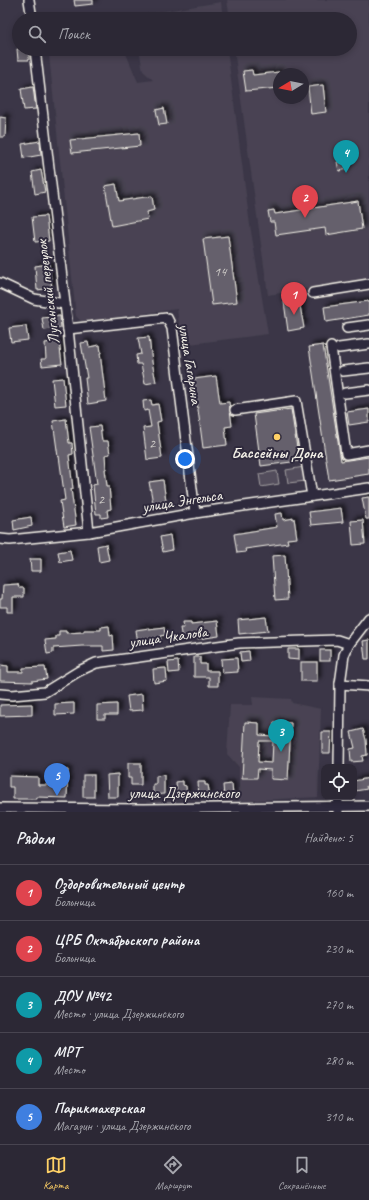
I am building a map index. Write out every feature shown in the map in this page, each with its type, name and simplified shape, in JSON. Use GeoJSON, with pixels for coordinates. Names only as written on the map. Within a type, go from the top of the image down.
{"type":"FeatureCollection","features":[{"type":"Feature","properties":{"kind":"street"},"geometry":{"type":"LineString","coordinates":[[29,0],[31,12]]}},
{"type":"Feature","properties":{"kind":"street","name":"Луганский переулок"},"geometry":{"type":"LineString","coordinates":[[36,56],[68,328],[89,532]]}},
{"type":"Feature","properties":{"kind":"street"},"geometry":{"type":"LineString","coordinates":[[0,283],[34,298],[65,304]]}},
{"type":"Feature","properties":{"kind":"street"},"geometry":{"type":"LineString","coordinates":[[313,293],[369,284]]}},
{"type":"Feature","properties":{"kind":"street","name":"улица Гагарина"},"geometry":{"type":"LineString","coordinates":[[68,328],[167,318],[172,328],[195,513]]}},
{"type":"Feature","properties":{"kind":"street"},"geometry":{"type":"LineString","coordinates":[[347,328],[369,325]]}},
{"type":"Feature","properties":{"kind":"street"},"geometry":{"type":"LineString","coordinates":[[369,344],[335,348],[346,454],[369,450]]}},
{"type":"Feature","properties":{"kind":"street"},"geometry":{"type":"LineString","coordinates":[[342,371],[369,368]]}},
{"type":"Feature","properties":{"kind":"street"},"geometry":{"type":"LineString","coordinates":[[345,393],[369,390]]}},
{"type":"Feature","properties":{"kind":"street"},"geometry":{"type":"LineString","coordinates":[[235,410],[296,401],[312,496]]}},
{"type":"Feature","properties":{"kind":"street","name":"улица Энгельса"},"geometry":{"type":"LineString","coordinates":[[0,539],[10,540],[89,532],[195,513],[369,488]]}},
{"type":"Feature","properties":{"kind":"street"},"geometry":{"type":"LineString","coordinates":[[339,764],[340,684],[344,655],[349,644],[366,626],[369,618]]}},
{"type":"Feature","properties":{"kind":"street","name":"улица Чкалова"},"geometry":{"type":"LineString","coordinates":[[0,694],[12,695],[45,692],[79,671],[96,663],[239,643],[337,640],[349,644]]}},
{"type":"Feature","properties":{"kind":"street"},"geometry":{"type":"LineString","coordinates":[[340,684],[369,686]]}},
{"type":"Feature","properties":{"kind":"street","name":"улица Дзержинского"},"geometry":{"type":"LineString","coordinates":[[0,808],[144,811],[338,809],[369,806]]}},
{"type":"Feature","properties":{"kind":"shaded area"},"geometry":{"type":"Polygon","coordinates":[[[227,0],[369,0],[369,279],[268,295],[235,56],[357,56],[357,12],[229,12],[227,0]]]}},
{"type":"Feature","properties":{"kind":"shaded area"},"geometry":{"type":"Polygon","coordinates":[[[221,2],[222,12],[160,12],[221,2]]]}},
{"type":"Feature","properties":{"kind":"shaded area"},"geometry":{"type":"Polygon","coordinates":[[[49,56],[127,56],[138,82],[153,80],[143,71],[140,56],[228,56],[250,225],[268,334],[182,345],[177,309],[82,322],[76,316],[49,56]]]}},
{"type":"Feature","properties":{"kind":"shaded area"},"geometry":{"type":"Polygon","coordinates":[[[304,467],[306,481],[288,483],[286,470],[304,467]]]}},
{"type":"Feature","properties":{"kind":"shaded area"},"geometry":{"type":"Polygon","coordinates":[[[277,471],[279,484],[261,487],[259,474],[277,471]]]}},
{"type":"Feature","properties":{"kind":"shaded area"},"geometry":{"type":"Polygon","coordinates":[[[252,697],[291,699],[292,703],[321,709],[318,797],[239,801],[239,767],[227,754],[230,705],[253,705],[252,697]]]}},
{"type":"Feature","properties":{"kind":"building"},"geometry":{"type":"Polygon","coordinates":[[[74,0],[93,0],[93,4],[75,6],[74,0]]]}},
{"type":"Feature","properties":{"kind":"building"},"geometry":{"type":"Polygon","coordinates":[[[18,56],[29,56],[29,60],[18,60],[18,56]]]}},
{"type":"Feature","properties":{"kind":"building"},"geometry":{"type":"Polygon","coordinates":[[[252,70],[253,75],[273,73],[273,88],[246,91],[243,71],[252,70]]]}},
{"type":"Feature","properties":{"kind":"building"},"geometry":{"type":"Polygon","coordinates":[[[323,85],[326,112],[311,114],[309,87],[323,85]]]}},
{"type":"Feature","properties":{"kind":"building"},"geometry":{"type":"Polygon","coordinates":[[[33,87],[36,109],[24,110],[21,89],[33,87]]]}},
{"type":"Feature","properties":{"kind":"building"},"geometry":{"type":"Polygon","coordinates":[[[164,108],[167,124],[159,125],[156,110],[164,108]]]}},
{"type":"Feature","properties":{"kind":"building"},"geometry":{"type":"Polygon","coordinates":[[[0,117],[6,118],[5,137],[0,137],[0,117]]]}},
{"type":"Feature","properties":{"kind":"building"},"geometry":{"type":"Polygon","coordinates":[[[139,133],[140,146],[72,153],[70,140],[139,133]]]}},
{"type":"Feature","properties":{"kind":"building"},"geometry":{"type":"Polygon","coordinates":[[[40,141],[41,155],[24,158],[22,144],[40,141]]]}},
{"type":"Feature","properties":{"kind":"building"},"geometry":{"type":"Polygon","coordinates":[[[347,160],[348,169],[339,171],[337,162],[347,160]]]}},
{"type":"Feature","properties":{"kind":"building"},"geometry":{"type":"Polygon","coordinates":[[[41,170],[45,192],[35,194],[32,172],[41,170]]]}},
{"type":"Feature","properties":{"kind":"building"},"geometry":{"type":"Polygon","coordinates":[[[116,184],[119,201],[152,196],[154,210],[147,212],[148,219],[112,226],[105,186],[116,184]]]}},
{"type":"Feature","properties":{"kind":"building"},"geometry":{"type":"Polygon","coordinates":[[[358,201],[362,229],[326,235],[325,228],[276,235],[274,222],[270,222],[268,211],[274,210],[275,214],[358,201]]]}},
{"type":"Feature","properties":{"kind":"building"},"geometry":{"type":"Polygon","coordinates":[[[46,216],[49,241],[35,242],[32,217],[46,216]]]}},
{"type":"Feature","properties":{"kind":"building"},"geometry":{"type":"Polygon","coordinates":[[[228,236],[237,302],[212,305],[203,239],[228,236]]]}},
{"type":"Feature","properties":{"kind":"building"},"geometry":{"type":"Polygon","coordinates":[[[49,264],[52,288],[37,290],[35,266],[49,264]]]}},
{"type":"Feature","properties":{"kind":"building"},"geometry":{"type":"Polygon","coordinates":[[[299,300],[304,328],[288,331],[284,302],[299,300]]]}},
{"type":"Feature","properties":{"kind":"building"},"geometry":{"type":"Polygon","coordinates":[[[369,301],[369,315],[326,322],[324,307],[369,301]]]}},
{"type":"Feature","properties":{"kind":"building"},"geometry":{"type":"Polygon","coordinates":[[[60,316],[61,328],[44,330],[42,318],[60,316]]]}},
{"type":"Feature","properties":{"kind":"building"},"geometry":{"type":"Polygon","coordinates":[[[26,326],[28,340],[11,342],[9,328],[26,326]]]}},
{"type":"Feature","properties":{"kind":"building"},"geometry":{"type":"Polygon","coordinates":[[[149,337],[156,382],[145,384],[141,364],[137,364],[136,355],[141,354],[138,338],[149,337]]]}},
{"type":"Feature","properties":{"kind":"building"},"geometry":{"type":"Polygon","coordinates":[[[59,341],[62,364],[42,366],[41,359],[46,359],[45,343],[59,341]]]}},
{"type":"Feature","properties":{"kind":"building"},"geometry":{"type":"Polygon","coordinates":[[[88,342],[89,347],[100,345],[106,401],[88,404],[85,378],[87,378],[81,343],[88,342]]]}},
{"type":"Feature","properties":{"kind":"building"},"geometry":{"type":"Polygon","coordinates":[[[323,345],[341,461],[369,457],[369,474],[329,480],[309,347],[323,345]]]}},
{"type":"Feature","properties":{"kind":"building"},"geometry":{"type":"Polygon","coordinates":[[[216,376],[220,403],[229,402],[232,426],[225,427],[227,445],[203,448],[194,379],[216,376]]]}},
{"type":"Feature","properties":{"kind":"building"},"geometry":{"type":"Polygon","coordinates":[[[63,378],[66,405],[55,406],[52,379],[63,378]]]}},
{"type":"Feature","properties":{"kind":"building"},"geometry":{"type":"Polygon","coordinates":[[[151,400],[152,405],[158,404],[161,421],[157,422],[162,458],[147,460],[143,428],[151,427],[148,410],[144,411],[143,401],[151,400]]]}},
{"type":"Feature","properties":{"kind":"building","name":"Бассейны Дона"},"geometry":{"type":"Polygon","coordinates":[[[291,409],[299,461],[261,466],[254,414],[291,409]]]}},
{"type":"Feature","properties":{"kind":"building"},"geometry":{"type":"Polygon","coordinates":[[[369,409],[369,422],[349,425],[347,412],[369,409]]]}},
{"type":"Feature","properties":{"kind":"building"},"geometry":{"type":"Polygon","coordinates":[[[66,419],[69,443],[72,443],[73,454],[69,455],[73,489],[71,489],[76,525],[64,527],[60,501],[65,500],[53,421],[66,419]]]}},
{"type":"Feature","properties":{"kind":"building"},"geometry":{"type":"Polygon","coordinates":[[[100,426],[102,441],[108,441],[110,454],[105,455],[105,469],[107,486],[109,486],[111,509],[107,510],[108,517],[101,518],[101,514],[96,514],[93,485],[97,484],[89,427],[100,426]]]}},
{"type":"Feature","properties":{"kind":"building"},"geometry":{"type":"Polygon","coordinates":[[[163,480],[166,501],[153,503],[149,482],[163,480]]]}},
{"type":"Feature","properties":{"kind":"building"},"geometry":{"type":"Polygon","coordinates":[[[369,497],[369,519],[366,519],[362,498],[369,497]]]}},
{"type":"Feature","properties":{"kind":"building"},"geometry":{"type":"Polygon","coordinates":[[[341,508],[343,522],[311,525],[309,512],[341,508]]]}},
{"type":"Feature","properties":{"kind":"building"},"geometry":{"type":"Polygon","coordinates":[[[282,513],[283,520],[294,518],[297,538],[287,539],[288,543],[245,549],[246,552],[237,553],[234,534],[277,527],[275,514],[282,513]]]}},
{"type":"Feature","properties":{"kind":"building"},"geometry":{"type":"Polygon","coordinates":[[[31,517],[32,526],[14,530],[13,520],[31,517]]]}},
{"type":"Feature","properties":{"kind":"building"},"geometry":{"type":"Polygon","coordinates":[[[363,520],[365,544],[353,545],[351,521],[363,520]]]}},
{"type":"Feature","properties":{"kind":"building"},"geometry":{"type":"Polygon","coordinates":[[[170,535],[172,550],[163,552],[160,537],[170,535]]]}},
{"type":"Feature","properties":{"kind":"building"},"geometry":{"type":"Polygon","coordinates":[[[106,544],[109,560],[99,562],[97,546],[106,544]]]}},
{"type":"Feature","properties":{"kind":"building"},"geometry":{"type":"Polygon","coordinates":[[[70,550],[72,560],[60,562],[58,552],[70,550]]]}},
{"type":"Feature","properties":{"kind":"building"},"geometry":{"type":"Polygon","coordinates":[[[285,555],[288,599],[275,600],[272,556],[285,555]]]}},
{"type":"Feature","properties":{"kind":"building"},"geometry":{"type":"Polygon","coordinates":[[[30,559],[41,559],[41,571],[31,571],[30,559]]]}},
{"type":"Feature","properties":{"kind":"building"},"geometry":{"type":"Polygon","coordinates":[[[18,584],[19,588],[24,588],[24,597],[13,597],[13,612],[7,612],[7,607],[0,607],[3,585],[18,584]]]}},
{"type":"Feature","properties":{"kind":"building"},"geometry":{"type":"Polygon","coordinates":[[[266,617],[268,631],[239,634],[238,620],[266,617]]]}},
{"type":"Feature","properties":{"kind":"building"},"geometry":{"type":"Polygon","coordinates":[[[217,621],[219,636],[198,639],[198,637],[182,639],[180,628],[184,628],[183,622],[191,622],[191,624],[217,621]]]}},
{"type":"Feature","properties":{"kind":"building"},"geometry":{"type":"Polygon","coordinates":[[[109,626],[110,636],[113,635],[114,650],[103,651],[103,646],[82,646],[53,648],[53,653],[47,654],[45,640],[56,639],[56,636],[59,636],[59,631],[66,631],[66,633],[84,632],[84,630],[101,630],[101,627],[109,626]]]}},
{"type":"Feature","properties":{"kind":"building"},"geometry":{"type":"Polygon","coordinates":[[[164,627],[165,635],[160,636],[161,640],[150,641],[151,643],[138,645],[136,630],[164,627]]]}},
{"type":"Feature","properties":{"kind":"building"},"geometry":{"type":"Polygon","coordinates":[[[369,640],[369,659],[365,659],[363,641],[369,640]]]}},
{"type":"Feature","properties":{"kind":"building"},"geometry":{"type":"Polygon","coordinates":[[[288,649],[299,649],[299,660],[288,659],[288,649]]]}},
{"type":"Feature","properties":{"kind":"building"},"geometry":{"type":"Polygon","coordinates":[[[320,650],[330,650],[330,661],[320,661],[320,650]]]}},
{"type":"Feature","properties":{"kind":"building"},"geometry":{"type":"Polygon","coordinates":[[[249,651],[250,661],[241,662],[240,652],[249,651]]]}},
{"type":"Feature","properties":{"kind":"building"},"geometry":{"type":"Polygon","coordinates":[[[194,657],[200,657],[200,664],[206,664],[206,671],[218,671],[218,686],[209,686],[209,677],[194,677],[194,657]]]}},
{"type":"Feature","properties":{"kind":"building"},"geometry":{"type":"Polygon","coordinates":[[[237,658],[238,672],[222,673],[221,659],[237,658]]]}},
{"type":"Feature","properties":{"kind":"building"},"geometry":{"type":"Polygon","coordinates":[[[178,661],[179,672],[169,673],[168,662],[178,661]]]}},
{"type":"Feature","properties":{"kind":"building"},"geometry":{"type":"Polygon","coordinates":[[[301,662],[317,662],[317,681],[301,681],[301,662]]]}},
{"type":"Feature","properties":{"kind":"building"},"geometry":{"type":"Polygon","coordinates":[[[0,665],[8,666],[8,672],[23,672],[23,668],[45,667],[47,679],[32,682],[0,681],[0,665]]]}},
{"type":"Feature","properties":{"kind":"building"},"geometry":{"type":"Polygon","coordinates":[[[166,668],[167,681],[154,683],[153,669],[166,668]]]}},
{"type":"Feature","properties":{"kind":"building"},"geometry":{"type":"Polygon","coordinates":[[[142,694],[143,710],[129,711],[127,696],[142,694]]]}},
{"type":"Feature","properties":{"kind":"building"},"geometry":{"type":"Polygon","coordinates":[[[74,703],[74,714],[55,715],[55,704],[74,703]]]}},
{"type":"Feature","properties":{"kind":"building"},"geometry":{"type":"Polygon","coordinates":[[[32,704],[32,715],[0,716],[0,705],[32,704]]]}},
{"type":"Feature","properties":{"kind":"building"},"geometry":{"type":"Polygon","coordinates":[[[117,704],[117,715],[105,715],[105,719],[97,719],[97,705],[117,704]]]}},
{"type":"Feature","properties":{"kind":"building"},"geometry":{"type":"Polygon","coordinates":[[[245,722],[259,723],[259,735],[273,736],[274,722],[291,723],[288,780],[271,779],[271,770],[258,769],[257,778],[242,778],[245,722]],[[259,741],[258,762],[272,763],[273,741],[259,741]]]}},
{"type":"Feature","properties":{"kind":"building"},"geometry":{"type":"Polygon","coordinates":[[[363,729],[366,740],[367,755],[362,756],[363,761],[351,762],[350,749],[355,748],[351,732],[363,729]]]}},
{"type":"Feature","properties":{"kind":"building"},"geometry":{"type":"Polygon","coordinates":[[[322,732],[331,732],[330,753],[322,753],[322,732]]]}},
{"type":"Feature","properties":{"kind":"building"},"geometry":{"type":"Polygon","coordinates":[[[128,763],[141,763],[141,785],[131,785],[131,778],[128,778],[128,763]]]}},
{"type":"Feature","properties":{"kind":"building"},"geometry":{"type":"Polygon","coordinates":[[[56,770],[68,770],[67,798],[37,797],[37,799],[13,799],[13,787],[9,787],[9,776],[38,777],[38,785],[56,785],[56,770]]]}},
{"type":"Feature","properties":{"kind":"building"},"geometry":{"type":"Polygon","coordinates":[[[118,774],[118,797],[108,797],[107,775],[118,774]]]}},
{"type":"Feature","properties":{"kind":"building"},"geometry":{"type":"Polygon","coordinates":[[[83,775],[94,775],[94,797],[83,797],[83,775]]]}},
{"type":"Feature","properties":{"kind":"building"},"geometry":{"type":"Polygon","coordinates":[[[164,775],[164,794],[153,795],[153,784],[156,784],[156,776],[164,775]]]}},
{"type":"Feature","properties":{"kind":"building"},"geometry":{"type":"Polygon","coordinates":[[[369,778],[369,786],[366,786],[367,789],[357,791],[357,780],[369,778]]]}},
{"type":"Feature","properties":{"kind":"building"},"geometry":{"type":"Polygon","coordinates":[[[183,781],[183,785],[186,786],[187,796],[177,797],[176,782],[183,781]]]}},
{"type":"Feature","properties":{"kind":"building"},"geometry":{"type":"Polygon","coordinates":[[[198,782],[205,782],[205,785],[208,785],[210,796],[199,797],[198,782]]]}},
{"type":"Feature","properties":{"kind":"building"},"geometry":{"type":"Polygon","coordinates":[[[232,784],[233,796],[224,797],[223,785],[232,784]]]}},
{"type":"Feature","properties":{"kind":"place","name":"МРТ"},"geometry":{"type":"Point","coordinates":[346,173]}},
{"type":"Feature","properties":{"kind":"place","name":"ЦРБ Октябрьского района"},"geometry":{"type":"Point","coordinates":[305,218]}},
{"type":"Feature","properties":{"kind":"place","name":"Оздоровительный центр"},"geometry":{"type":"Point","coordinates":[294,315]}},
{"type":"Feature","properties":{"kind":"place","name":"Бассейны Дона"},"geometry":{"type":"Point","coordinates":[277,437]}},
{"type":"Feature","properties":{"kind":"place","name":"ДОУ №42"},"geometry":{"type":"Point","coordinates":[281,752]}},
{"type":"Feature","properties":{"kind":"place","name":"Парикмахерская"},"geometry":{"type":"Point","coordinates":[57,796]}}]}
